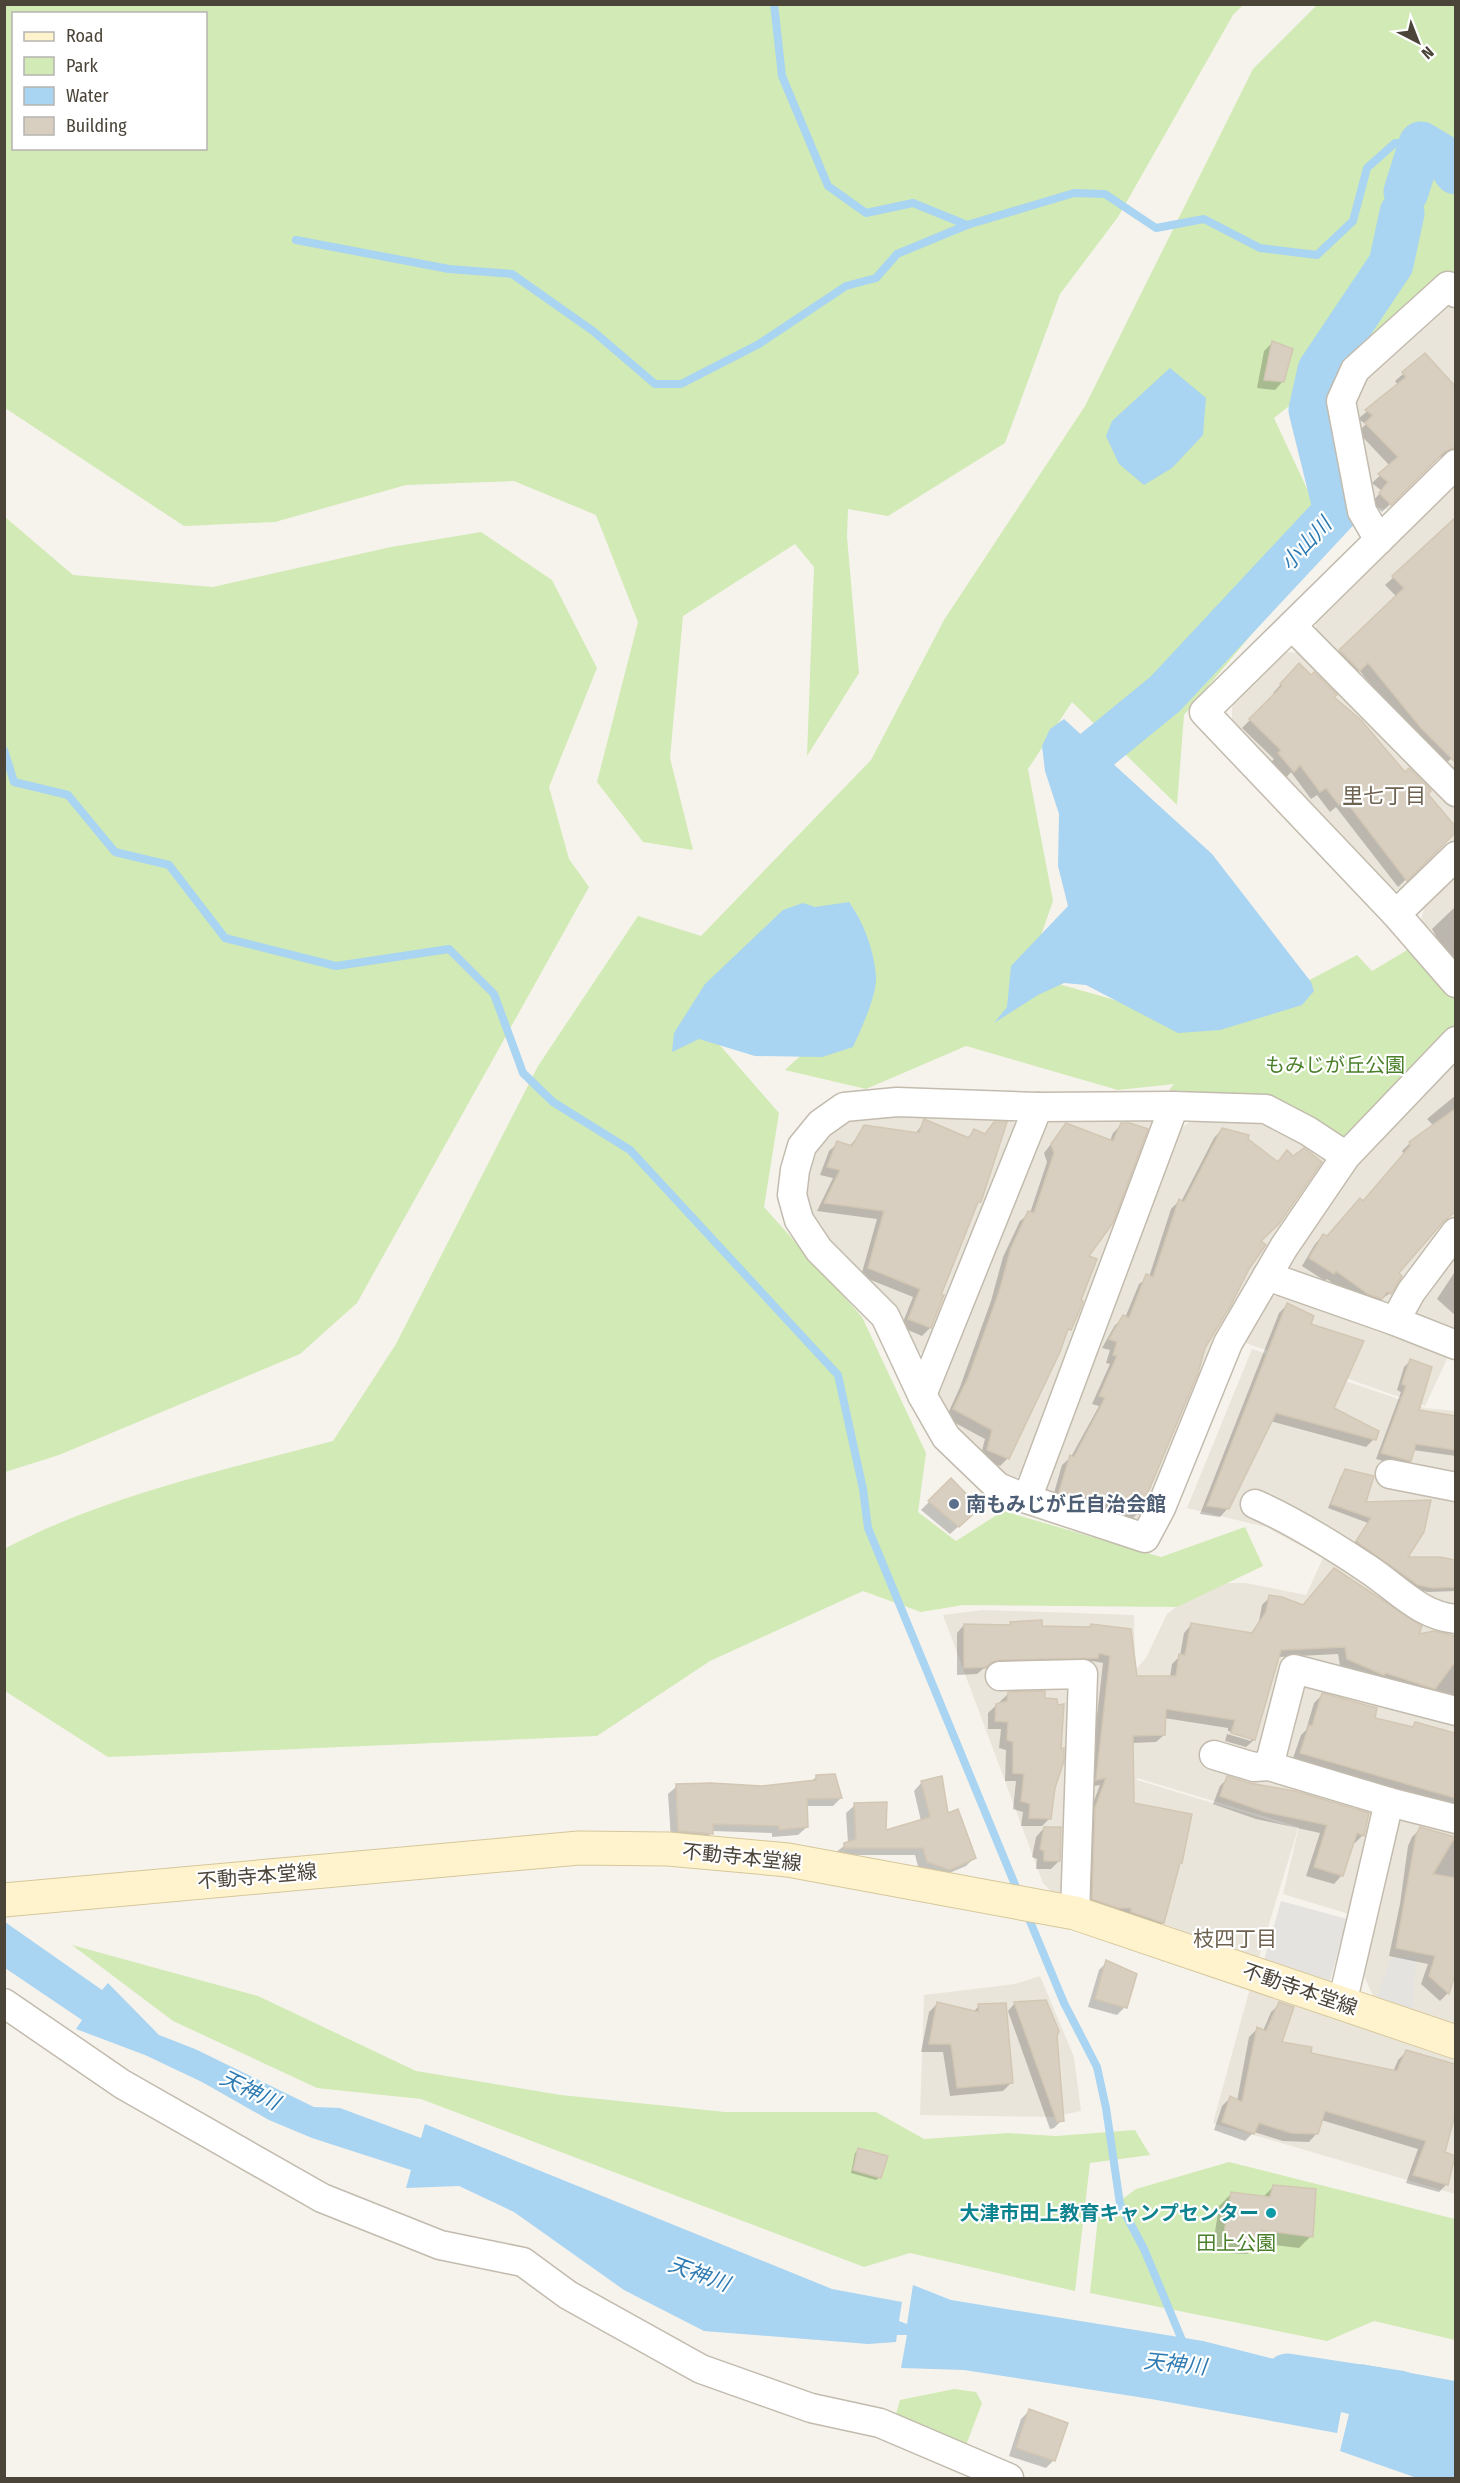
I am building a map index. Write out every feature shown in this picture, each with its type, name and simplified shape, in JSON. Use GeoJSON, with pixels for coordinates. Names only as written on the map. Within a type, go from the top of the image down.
{"type":"FeatureCollection","features":[{"type":"Feature","properties":{"kind":"main road","name":"不動寺本堂線"},"geometry":{"type":"LineString","coordinates":[[4,1900],[579,1848],[668,1849],[788,1860],[1075,1913],[1455,2042]]}},
{"type":"Feature","properties":{"kind":"street"},"geometry":{"type":"LineString","coordinates":[[1378,540],[1362,511],[1341,401],[1355,370],[1448,286],[1455,293]]}},
{"type":"Feature","properties":{"kind":"street"},"geometry":{"type":"LineString","coordinates":[[1455,464],[1204,711],[1396,914],[1455,983]]}},
{"type":"Feature","properties":{"kind":"street"},"geometry":{"type":"LineString","coordinates":[[1292,626],[1455,792]]}},
{"type":"Feature","properties":{"kind":"street"},"geometry":{"type":"LineString","coordinates":[[1396,914],[1455,856]]}},
{"type":"Feature","properties":{"kind":"street"},"geometry":{"type":"LineString","coordinates":[[1346,1156],[1308,1131],[1266,1109],[1174,1106],[1038,1107],[897,1102],[844,1107],[820,1124],[802,1146],[795,1170],[792,1195],[799,1220],[819,1250],[885,1316],[922,1395],[945,1437],[998,1487],[1026,1499],[1145,1538],[1161,1508],[1228,1343],[1284,1247],[1346,1156],[1455,1041]]}},
{"type":"Feature","properties":{"kind":"street"},"geometry":{"type":"LineString","coordinates":[[1026,1499],[1174,1106]]}},
{"type":"Feature","properties":{"kind":"street"},"geometry":{"type":"LineString","coordinates":[[922,1395],[1038,1107]]}},
{"type":"Feature","properties":{"kind":"street"},"geometry":{"type":"LineString","coordinates":[[1395,1320],[1411,1292],[1455,1232]]}},
{"type":"Feature","properties":{"kind":"street"},"geometry":{"type":"LineString","coordinates":[[1267,1276],[1395,1320],[1455,1345]]}},
{"type":"Feature","properties":{"kind":"street"},"geometry":{"type":"LineString","coordinates":[[1390,1474],[1455,1487]]}},
{"type":"Feature","properties":{"kind":"street"},"geometry":{"type":"LineString","coordinates":[[1255,1504],[1278,1514],[1369,1569],[1411,1602],[1438,1617],[1455,1619]]}},
{"type":"Feature","properties":{"kind":"street"},"geometry":{"type":"LineString","coordinates":[[1269,1766],[1294,1669],[1455,1711]]}},
{"type":"Feature","properties":{"kind":"street"},"geometry":{"type":"LineString","coordinates":[[1000,1676],[1083,1674],[1075,1913]]}},
{"type":"Feature","properties":{"kind":"street"},"geometry":{"type":"LineString","coordinates":[[1214,1755],[1254,1767],[1269,1766],[1455,1819]]}},
{"type":"Feature","properties":{"kind":"street"},"geometry":{"type":"LineString","coordinates":[[1342,2004],[1389,1802]]}},
{"type":"Feature","properties":{"kind":"street"},"geometry":{"type":"LineString","coordinates":[[4,2003],[122,2084],[322,2198],[440,2245],[523,2262],[568,2295],[701,2369],[812,2408],[880,2423],[1009,2478]]}},
{"type":"Feature","properties":{"kind":"shaded area"},"geometry":{"type":"Polygon","coordinates":[[[1455,304],[1455,450],[1395,511],[1376,507],[1357,414],[1356,400],[1359,388],[1439,305],[1455,304]]]}},
{"type":"Feature","properties":{"kind":"shaded area"},"geometry":{"type":"Polygon","coordinates":[[[1455,479],[1455,776],[1316,635],[1316,619],[1455,479]]]}},
{"type":"Feature","properties":{"kind":"shaded area"},"geometry":{"type":"Polygon","coordinates":[[[1284,652],[1303,653],[1455,806],[1455,843],[1407,890],[1390,890],[1232,721],[1232,704],[1284,652]]]}},
{"type":"Feature","properties":{"kind":"shaded area"},"geometry":{"type":"Polygon","coordinates":[[[1455,875],[1455,960],[1421,923],[1424,907],[1455,875]]]}},
{"type":"Feature","properties":{"kind":"shaded area"},"geometry":{"type":"Polygon","coordinates":[[[1455,1057],[1455,1219],[1393,1299],[1376,1306],[1292,1276],[1288,1260],[1337,1189],[1382,1133],[1455,1057]]]}},
{"type":"Feature","properties":{"kind":"shaded area"},"geometry":{"type":"Polygon","coordinates":[[[865,1113],[1009,1115],[1017,1127],[930,1354],[916,1352],[812,1229],[804,1209],[806,1168],[825,1132],[865,1113]]]}},
{"type":"Feature","properties":{"kind":"shaded area"},"geometry":{"type":"Polygon","coordinates":[[[1056,1115],[1149,1116],[1159,1129],[1024,1475],[1006,1481],[939,1411],[937,1389],[1041,1130],[1056,1115]]]}},
{"type":"Feature","properties":{"kind":"shaded area"},"geometry":{"type":"Polygon","coordinates":[[[1198,1116],[1239,1118],[1270,1124],[1324,1152],[1326,1169],[1150,1514],[1133,1522],[1048,1501],[1042,1483],[1181,1128],[1198,1116]]]}},
{"type":"Feature","properties":{"kind":"shaded area"},"geometry":{"type":"Polygon","coordinates":[[[1455,1253],[1455,1336],[1417,1321],[1414,1308],[1455,1253]]]}},
{"type":"Feature","properties":{"kind":"shaded area"},"geometry":{"type":"Polygon","coordinates":[[[1282,1294],[1449,1355],[1425,1406],[1243,1342],[1264,1299],[1282,1294]]]}},
{"type":"Feature","properties":{"kind":"shaded area"},"geometry":{"type":"Polygon","coordinates":[[[1252,1349],[1425,1408],[1455,1411],[1455,2027],[1374,1998],[1363,1974],[1349,1914],[1283,1894],[1299,1827],[1137,1778],[1137,1780],[1298,1829],[1258,1960],[1056,1896],[1043,1883],[943,1615],[982,1610],[1134,1615],[1137,1737],[1137,1668],[1146,1658],[1167,1614],[1207,1583],[1246,1583],[1306,1595],[1323,1558],[1266,1527],[1187,1508],[1252,1349]]]}},
{"type":"Feature","properties":{"kind":"shaded area"},"geometry":{"type":"Polygon","coordinates":[[[1281,1901],[1347,1919],[1329,1985],[1262,1967],[1281,1901]]]}},
{"type":"Feature","properties":{"kind":"shaded area"},"geometry":{"type":"Polygon","coordinates":[[[1391,1958],[1416,1958],[1413,2009],[1377,1997],[1391,1958]]]}},
{"type":"Feature","properties":{"kind":"shaded area"},"geometry":{"type":"Polygon","coordinates":[[[1040,1976],[1074,2057],[1081,2111],[1052,2117],[920,2115],[924,1995],[1015,1984],[1040,1976]]]}},
{"type":"Feature","properties":{"kind":"shaded area"},"geometry":{"type":"Polygon","coordinates":[[[1250,1988],[1455,2056],[1455,2194],[1213,2123],[1250,1988]]]}},
{"type":"Feature","properties":{"kind":"green space"},"geometry":{"type":"Polygon","coordinates":[[[5,4],[1243,5],[1233,15],[1118,217],[1060,294],[1005,443],[888,516],[848,509],[847,537],[859,673],[807,756],[814,567],[795,544],[683,616],[670,758],[693,850],[643,842],[597,782],[638,622],[596,515],[514,481],[406,485],[275,522],[184,526],[5,408],[5,4]]]}},
{"type":"Feature","properties":{"kind":"green space","name":"もみじが丘公園"},"geometry":{"type":"Polygon","coordinates":[[[1317,5],[1455,5],[1455,275],[1274,418],[1316,508],[1314,560],[1184,715],[1177,805],[1072,702],[1028,769],[1053,901],[1027,975],[1185,1020],[1283,994],[1357,955],[1372,971],[1409,949],[1455,999],[1455,1028],[1344,1141],[1269,1096],[1169,1090],[1174,1084],[1118,1090],[966,1046],[866,1089],[785,1070],[841,1018],[697,1019],[779,1113],[764,1207],[862,1317],[926,1453],[918,1512],[956,1541],[1003,1511],[1161,1557],[1245,1527],[1263,1566],[1177,1607],[963,1605],[921,1612],[863,1591],[710,1661],[597,1736],[108,1757],[5,1691],[4,1549],[43,1530],[124,1499],[207,1474],[333,1441],[396,1344],[538,1066],[638,916],[701,936],[871,760],[944,620],[1085,406],[1253,69],[1317,5]]]}},
{"type":"Feature","properties":{"kind":"green space"},"geometry":{"type":"Polygon","coordinates":[[[5,517],[73,575],[213,587],[391,547],[481,532],[552,580],[597,668],[549,787],[569,859],[589,887],[357,1303],[300,1354],[59,1455],[5,1472],[5,517]]]}},
{"type":"Feature","properties":{"kind":"green space"},"geometry":{"type":"Polygon","coordinates":[[[72,1945],[258,1996],[416,2071],[561,2095],[725,2112],[876,2112],[924,2139],[1008,2133],[1056,2136],[1135,2130],[1150,2155],[1090,2163],[1075,2291],[910,2253],[864,2267],[421,2099],[317,2088],[173,2021],[72,1945]]]}},
{"type":"Feature","properties":{"kind":"green space","name":"田上公園"},"geometry":{"type":"Polygon","coordinates":[[[1229,2162],[1455,2219],[1455,2340],[1374,2321],[1327,2341],[1090,2293],[1098,2217],[1136,2189],[1229,2162]]]}},
{"type":"Feature","properties":{"kind":"green space"},"geometry":{"type":"Polygon","coordinates":[[[954,2389],[976,2392],[982,2403],[965,2448],[896,2414],[900,2400],[954,2389]]]}},
{"type":"Feature","properties":{"kind":"water"},"geometry":{"type":"Polygon","coordinates":[[[1170,368],[1206,398],[1203,435],[1172,468],[1144,485],[1119,464],[1106,436],[1112,421],[1170,368]]]}},
{"type":"Feature","properties":{"kind":"water"},"geometry":{"type":"Polygon","coordinates":[[[1064,719],[1212,854],[1311,982],[1314,991],[1302,1005],[1220,1030],[1178,1033],[1086,985],[1064,983],[1038,995],[994,1023],[1007,1007],[1011,966],[1068,906],[1058,866],[1059,814],[1045,771],[1042,746],[1050,729],[1064,719]]]}},
{"type":"Feature","properties":{"kind":"water"},"geometry":{"type":"Polygon","coordinates":[[[849,902],[867,937],[876,976],[871,1003],[853,1047],[822,1057],[755,1056],[699,1039],[672,1052],[674,1033],[705,984],[783,910],[803,903],[815,907],[849,902]]]}},
{"type":"Feature","properties":{"kind":"water"},"geometry":{"type":"Polygon","coordinates":[[[5,1922],[102,1990],[108,1983],[159,2035],[195,2049],[314,2107],[340,2108],[421,2138],[425,2124],[832,2289],[902,2302],[899,2321],[907,2324],[913,2285],[951,2300],[1203,2341],[1348,2378],[1345,2397],[1352,2401],[1361,2364],[1455,2381],[1455,2478],[1417,2478],[1340,2451],[1349,2414],[1341,2412],[1337,2433],[1151,2399],[964,2370],[901,2368],[907,2335],[897,2335],[896,2342],[868,2344],[704,2331],[624,2290],[514,2212],[459,2186],[406,2188],[411,2170],[312,2138],[269,2120],[202,2082],[145,2055],[76,2029],[82,2020],[5,1968],[5,1922]]]}},
{"type":"Feature","properties":{"kind":"building"},"geometry":{"type":"Polygon","coordinates":[[[1272,341],[1293,349],[1284,382],[1264,380],[1272,341]]]}},
{"type":"Feature","properties":{"kind":"building"},"geometry":{"type":"Polygon","coordinates":[[[1425,353],[1455,386],[1455,447],[1444,452],[1391,505],[1379,493],[1388,482],[1378,474],[1398,457],[1365,423],[1373,415],[1365,410],[1406,377],[1402,372],[1425,353]]]}},
{"type":"Feature","properties":{"kind":"building"},"geometry":{"type":"Polygon","coordinates":[[[1455,518],[1455,762],[1421,728],[1368,663],[1360,671],[1339,650],[1404,588],[1392,576],[1455,518]]]}},
{"type":"Feature","properties":{"kind":"building"},"geometry":{"type":"Polygon","coordinates":[[[1299,663],[1311,675],[1314,672],[1337,695],[1334,697],[1361,720],[1405,772],[1409,768],[1428,787],[1431,791],[1428,794],[1455,826],[1455,833],[1407,881],[1345,800],[1339,805],[1326,788],[1320,792],[1300,765],[1294,772],[1278,753],[1281,750],[1249,719],[1282,686],[1280,684],[1299,663]]]}},
{"type":"Feature","properties":{"kind":"building"},"geometry":{"type":"Polygon","coordinates":[[[1455,1109],[1455,1212],[1443,1222],[1399,1273],[1402,1276],[1391,1294],[1387,1292],[1382,1299],[1368,1294],[1336,1271],[1334,1274],[1309,1258],[1323,1234],[1327,1236],[1360,1198],[1363,1201],[1411,1145],[1409,1142],[1455,1109]]]}},
{"type":"Feature","properties":{"kind":"building"},"geometry":{"type":"Polygon","coordinates":[[[924,1119],[969,1138],[974,1129],[985,1134],[994,1122],[1007,1122],[981,1202],[978,1202],[941,1295],[944,1295],[931,1328],[908,1319],[920,1289],[868,1268],[884,1211],[824,1203],[840,1170],[827,1167],[837,1141],[852,1146],[864,1125],[919,1133],[924,1119]]]}},
{"type":"Feature","properties":{"kind":"building"},"geometry":{"type":"Polygon","coordinates":[[[1066,1123],[1113,1141],[1121,1123],[1130,1123],[1148,1129],[1113,1223],[1089,1256],[1097,1259],[1081,1300],[1083,1301],[1079,1312],[1071,1330],[1068,1329],[1060,1352],[1009,1459],[987,1450],[992,1430],[953,1409],[968,1378],[999,1292],[1011,1248],[1028,1211],[1034,1213],[1054,1153],[1051,1144],[1066,1123]]]}},
{"type":"Feature","properties":{"kind":"building"},"geometry":{"type":"Polygon","coordinates":[[[1222,1128],[1249,1135],[1248,1139],[1278,1162],[1287,1150],[1293,1156],[1304,1148],[1322,1162],[1279,1224],[1261,1241],[1266,1245],[1249,1269],[1205,1348],[1198,1373],[1139,1514],[1084,1495],[1082,1500],[1059,1492],[1070,1455],[1074,1457],[1105,1398],[1099,1396],[1117,1356],[1113,1355],[1117,1342],[1109,1339],[1123,1315],[1129,1318],[1146,1274],[1153,1277],[1179,1199],[1184,1202],[1222,1128]]]}},
{"type":"Feature","properties":{"kind":"building"},"geometry":{"type":"Polygon","coordinates":[[[1287,1303],[1314,1316],[1311,1324],[1364,1341],[1334,1408],[1379,1431],[1376,1440],[1276,1413],[1229,1509],[1207,1506],[1287,1303]]]}},
{"type":"Feature","properties":{"kind":"building"},"geometry":{"type":"Polygon","coordinates":[[[1410,1359],[1432,1367],[1419,1410],[1455,1416],[1455,1450],[1416,1444],[1411,1461],[1381,1453],[1406,1386],[1402,1384],[1410,1359]]]}},
{"type":"Feature","properties":{"kind":"building"},"geometry":{"type":"Polygon","coordinates":[[[1345,1469],[1374,1476],[1366,1502],[1431,1500],[1424,1532],[1408,1557],[1440,1557],[1455,1560],[1455,1587],[1433,1588],[1418,1585],[1356,1541],[1371,1518],[1331,1504],[1345,1469]]]}},
{"type":"Feature","properties":{"kind":"building","name":"南もみじが丘自治会館"},"geometry":{"type":"Polygon","coordinates":[[[951,1478],[980,1508],[959,1527],[928,1501],[951,1478]]]}},
{"type":"Feature","properties":{"kind":"building"},"geometry":{"type":"Polygon","coordinates":[[[1334,1568],[1422,1626],[1419,1634],[1434,1631],[1455,1636],[1455,1662],[1435,1689],[1386,1673],[1384,1675],[1347,1659],[1345,1647],[1281,1650],[1255,1740],[1231,1733],[1235,1720],[1166,1709],[1165,1735],[1133,1736],[1134,1803],[1192,1814],[1182,1863],[1180,1863],[1164,1923],[1131,1912],[1131,1908],[1118,1908],[1092,1899],[1095,1808],[1106,1778],[1096,1780],[1110,1656],[1099,1653],[1098,1658],[1000,1660],[986,1667],[964,1668],[964,1624],[1011,1625],[1010,1622],[1042,1620],[1042,1626],[1090,1627],[1091,1624],[1131,1629],[1137,1676],[1176,1676],[1179,1654],[1185,1655],[1191,1623],[1252,1633],[1266,1612],[1269,1595],[1303,1605],[1334,1568]]]}},
{"type":"Feature","properties":{"kind":"building"},"geometry":{"type":"Polygon","coordinates":[[[1045,1691],[1045,1698],[1057,1699],[1058,1705],[1064,1704],[1061,1749],[1064,1748],[1064,1761],[1055,1788],[1051,1819],[1029,1818],[1030,1804],[1021,1801],[1024,1774],[1013,1773],[1013,1742],[1007,1740],[1008,1722],[995,1721],[996,1704],[1007,1701],[1008,1692],[1045,1691]]]}},
{"type":"Feature","properties":{"kind":"building"},"geometry":{"type":"Polygon","coordinates":[[[1322,1693],[1377,1708],[1375,1718],[1413,1727],[1415,1722],[1455,1733],[1455,1798],[1300,1753],[1309,1725],[1312,1726],[1322,1693]]]}},
{"type":"Feature","properties":{"kind":"building"},"geometry":{"type":"Polygon","coordinates":[[[835,1774],[842,1798],[807,1799],[808,1827],[779,1830],[779,1826],[713,1824],[713,1834],[678,1831],[676,1784],[711,1783],[761,1786],[816,1780],[816,1775],[835,1774]]]}},
{"type":"Feature","properties":{"kind":"building"},"geometry":{"type":"Polygon","coordinates":[[[942,1776],[948,1813],[958,1809],[976,1858],[950,1870],[927,1862],[923,1848],[844,1848],[844,1843],[856,1839],[854,1803],[887,1802],[886,1830],[930,1817],[921,1781],[942,1776]]]}},
{"type":"Feature","properties":{"kind":"building"},"geometry":{"type":"Polygon","coordinates":[[[1227,1776],[1249,1783],[1295,1791],[1369,1813],[1364,1836],[1357,1833],[1343,1876],[1314,1867],[1327,1825],[1265,1812],[1220,1796],[1227,1776]]]}},
{"type":"Feature","properties":{"kind":"building"},"geometry":{"type":"Polygon","coordinates":[[[1044,1827],[1061,1827],[1060,1861],[1044,1861],[1044,1851],[1040,1849],[1044,1827]]]}},
{"type":"Feature","properties":{"kind":"building"},"geometry":{"type":"Polygon","coordinates":[[[1420,1827],[1455,1837],[1433,1874],[1455,1878],[1455,1975],[1449,1994],[1429,1976],[1435,1956],[1396,1948],[1416,1836],[1420,1827]]]}},
{"type":"Feature","properties":{"kind":"building"},"geometry":{"type":"Polygon","coordinates":[[[1106,1960],[1137,1974],[1127,2008],[1095,1999],[1106,1960]]]}},
{"type":"Feature","properties":{"kind":"building"},"geometry":{"type":"Polygon","coordinates":[[[1046,2000],[1059,2031],[1057,2036],[1064,2121],[1057,2122],[1014,2002],[1046,2000]]]}},
{"type":"Feature","properties":{"kind":"building"},"geometry":{"type":"Polygon","coordinates":[[[937,2002],[979,2012],[978,2004],[1006,2003],[1013,2083],[957,2088],[951,2044],[929,2044],[937,2002]]]}},
{"type":"Feature","properties":{"kind":"building"},"geometry":{"type":"Polygon","coordinates":[[[1279,2002],[1294,2007],[1282,2042],[1312,2047],[1311,2053],[1397,2071],[1406,2050],[1455,2064],[1455,2115],[1445,2152],[1455,2156],[1448,2185],[1413,2175],[1426,2141],[1325,2111],[1318,2134],[1291,2133],[1259,2123],[1254,2134],[1222,2122],[1230,2096],[1242,2102],[1257,2027],[1266,2031],[1279,2002]]]}},
{"type":"Feature","properties":{"kind":"building"},"geometry":{"type":"Polygon","coordinates":[[[858,2148],[888,2156],[881,2178],[853,2170],[858,2148]]]}},
{"type":"Feature","properties":{"kind":"building","name":"大津市田上教育キャンプセンター"},"geometry":{"type":"Polygon","coordinates":[[[1273,2185],[1316,2189],[1313,2237],[1261,2230],[1261,2242],[1223,2240],[1231,2192],[1270,2197],[1273,2185]]]}},
{"type":"Feature","properties":{"kind":"building"},"geometry":{"type":"Polygon","coordinates":[[[1029,2409],[1068,2423],[1055,2461],[1016,2448],[1029,2409]]]}},
{"type":"Feature","properties":{"kind":"waterway"},"geometry":{"type":"LineString","coordinates":[[774,4],[782,76],[828,186],[866,213],[913,203],[967,225]]}},
{"type":"Feature","properties":{"kind":"waterway"},"geometry":{"type":"LineString","coordinates":[[296,240],[449,269],[512,274],[593,331],[655,384],[681,384],[759,344],[846,286],[876,278],[897,254],[967,225],[1074,193],[1105,194],[1156,228],[1204,219],[1260,248],[1317,255],[1353,221],[1367,168],[1395,143],[1421,144]]}},
{"type":"Feature","properties":{"kind":"waterway","name":"小山川"},"geometry":{"type":"LineString","coordinates":[[1406,192],[1421,144],[1448,160],[1456,172]]}},
{"type":"Feature","properties":{"kind":"waterway","name":"小山川"},"geometry":{"type":"LineString","coordinates":[[1094,752],[1165,694],[1336,511],[1311,410],[1320,370],[1391,264],[1402,213]]}},
{"type":"Feature","properties":{"kind":"waterway"},"geometry":{"type":"LineString","coordinates":[[4,750],[14,782],[68,795],[115,852],[169,865],[225,938],[336,966],[449,949],[494,994],[523,1073],[553,1102],[630,1150],[838,1375],[863,1489],[868,1528],[1018,1892]]}},
{"type":"Feature","properties":{"kind":"waterway"},"geometry":{"type":"LineString","coordinates":[[1027,1914],[1064,2003],[1097,2067],[1106,2108],[1120,2204],[1144,2249],[1184,2345]]}},
{"type":"Feature","properties":{"kind":"waterway","name":"天神川"},"geometry":{"type":"LineString","coordinates":[[1287,2376],[1399,2393],[1456,2412]]}},
{"type":"Feature","properties":{"kind":"place","name":"南もみじが丘自治会館"},"geometry":{"type":"Point","coordinates":[954,1504]}},
{"type":"Feature","properties":{"kind":"place","name":"大津市田上教育キャンプセンター"},"geometry":{"type":"Point","coordinates":[1271,2213]}},
{"type":"Feature","properties":{"kind":"district","name":"里七丁目"},"geometry":{"type":"Point","coordinates":[1384,796]}},
{"type":"Feature","properties":{"kind":"district","name":"枝四丁目"},"geometry":{"type":"Point","coordinates":[1235,1939]}}]}
